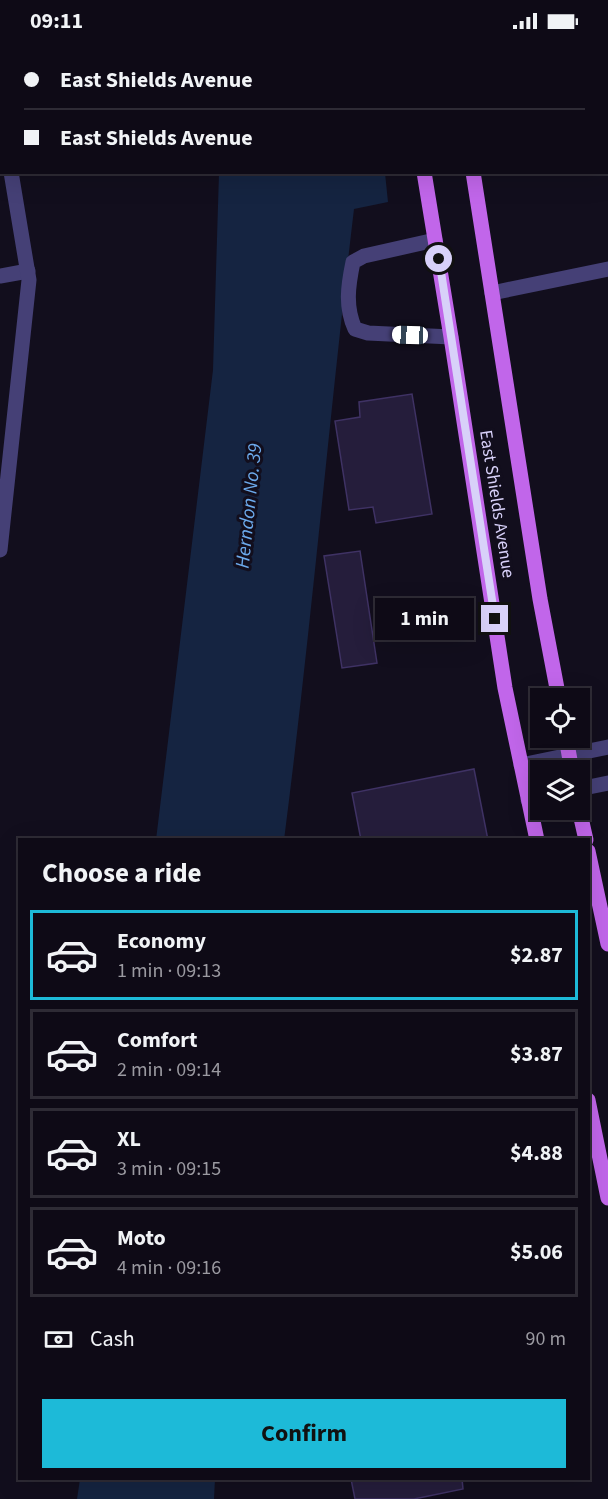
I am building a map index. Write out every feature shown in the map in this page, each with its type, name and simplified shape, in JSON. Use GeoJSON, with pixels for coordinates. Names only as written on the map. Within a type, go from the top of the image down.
{"type":"FeatureCollection","features":[{"type":"Feature","properties":{"kind":"main road","name":"East Shields Avenue"},"geometry":{"type":"LineString","coordinates":[[424,174],[452,337],[505,688],[521,765],[530,789]]}},
{"type":"Feature","properties":{"kind":"main road","name":"East Shields Avenue"},"geometry":{"type":"LineString","coordinates":[[473,174],[540,599],[557,688]]}},
{"type":"Feature","properties":{"kind":"main road"},"geometry":{"type":"LineString","coordinates":[[568,748],[570,760]]}},
{"type":"Feature","properties":{"kind":"main road","name":"East Shields Avenue"},"geometry":{"type":"LineString","coordinates":[[536,820],[537,838]]}},
{"type":"Feature","properties":{"kind":"main road"},"geometry":{"type":"LineString","coordinates":[[582,820],[586,838]]}},
{"type":"Feature","properties":{"kind":"main road"},"geometry":{"type":"LineString","coordinates":[[590,860],[608,944]]}},
{"type":"Feature","properties":{"kind":"main road"},"geometry":{"type":"LineString","coordinates":[[590,1110],[608,1198]]}},
{"type":"Feature","properties":{"kind":"street"},"geometry":{"type":"LineString","coordinates":[[0,550],[3,489],[29,280],[11,174]]}},
{"type":"Feature","properties":{"kind":"street"},"geometry":{"type":"LineString","coordinates":[[435,240],[364,256],[352,262],[348,286],[349,314],[355,329],[368,333],[452,337]]}},
{"type":"Feature","properties":{"kind":"street"},"geometry":{"type":"LineString","coordinates":[[492,293],[608,269]]}},
{"type":"Feature","properties":{"kind":"street"},"geometry":{"type":"LineString","coordinates":[[0,276],[28,271]]}},
{"type":"Feature","properties":{"kind":"street"},"geometry":{"type":"LineString","coordinates":[[521,765],[608,747]]}},
{"type":"Feature","properties":{"kind":"street"},"geometry":{"type":"LineString","coordinates":[[590,787],[608,783]]}},
{"type":"Feature","properties":{"kind":"water","name":"Herndon No. 39"},"geometry":{"type":"Polygon","coordinates":[[[219,174],[385,174],[388,202],[354,209],[284,838],[156,838],[213,370],[219,174]]]}},
{"type":"Feature","properties":{"kind":"water"},"geometry":{"type":"Polygon","coordinates":[[[80,1480],[215,1480],[214,1499],[77,1499],[80,1480]]]}},
{"type":"Feature","properties":{"kind":"building"},"geometry":{"type":"Polygon","coordinates":[[[412,394],[432,514],[376,523],[373,507],[349,510],[335,421],[360,417],[359,402],[412,394]]]}},
{"type":"Feature","properties":{"kind":"building"},"geometry":{"type":"Polygon","coordinates":[[[360,551],[377,663],[342,668],[324,556],[360,551]]]}},
{"type":"Feature","properties":{"kind":"building"},"geometry":{"type":"Polygon","coordinates":[[[474,769],[488,838],[361,838],[352,793],[474,769]]]}},
{"type":"Feature","properties":{"kind":"building"},"geometry":{"type":"Polygon","coordinates":[[[351,1480],[462,1480],[463,1489],[414,1499],[355,1499],[351,1480]]]}},
{"type":"Feature","properties":{"kind":"route"},"geometry":{"type":"LineString","coordinates":[[439,259],[495,619]]}}]}
